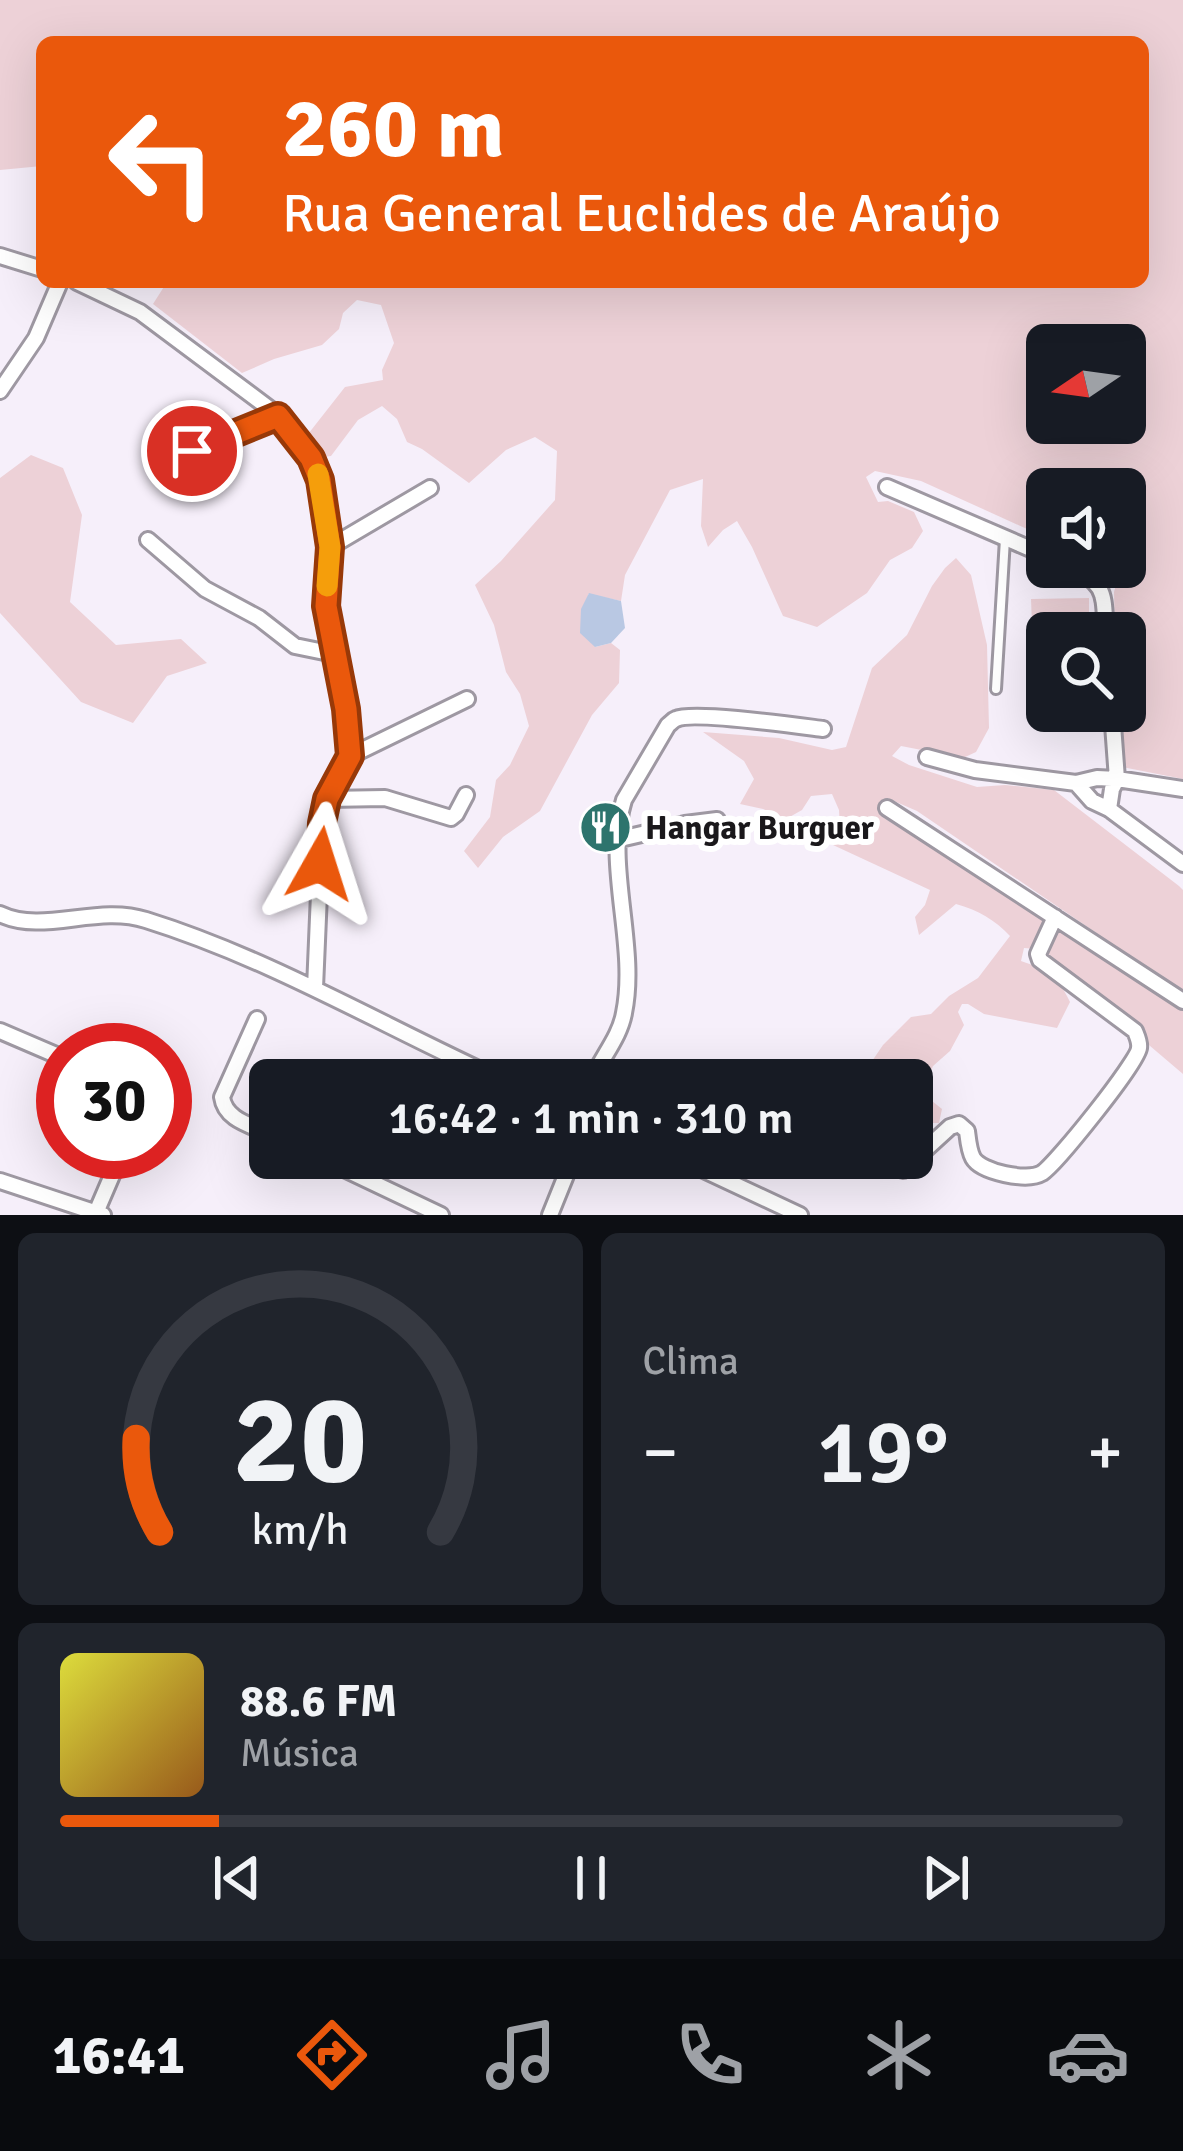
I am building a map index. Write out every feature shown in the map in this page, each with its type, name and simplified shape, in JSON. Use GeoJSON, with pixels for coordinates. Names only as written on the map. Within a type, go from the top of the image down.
{"type":"FeatureCollection","features":[{"type":"Feature","properties":{"kind":"street"},"geometry":{"type":"LineString","coordinates":[[0,256],[36,267]]}},
{"type":"Feature","properties":{"kind":"street"},"geometry":{"type":"LineString","coordinates":[[0,391],[36,338],[57,288]]}},
{"type":"Feature","properties":{"kind":"street"},"geometry":{"type":"LineString","coordinates":[[89,288],[140,312],[278,416],[311,458],[320,480],[330,547],[326,606],[350,756],[327,799],[322,823],[315,988]]}},
{"type":"Feature","properties":{"kind":"street"},"geometry":{"type":"LineString","coordinates":[[173,457],[278,416]]}},
{"type":"Feature","properties":{"kind":"street"},"geometry":{"type":"LineString","coordinates":[[887,487],[1026,547]]}},
{"type":"Feature","properties":{"kind":"street"},"geometry":{"type":"LineString","coordinates":[[330,547],[430,488]]}},
{"type":"Feature","properties":{"kind":"street"},"geometry":{"type":"LineString","coordinates":[[148,541],[205,589],[259,618],[295,646],[334,654]]}},
{"type":"Feature","properties":{"kind":"street"},"geometry":{"type":"LineString","coordinates":[[350,756],[467,699]]}},
{"type":"Feature","properties":{"kind":"street"},"geometry":{"type":"LineString","coordinates":[[602,1059],[624,1015],[628,962],[619,865],[620,812],[673,720],[727,718],[823,729]]}},
{"type":"Feature","properties":{"kind":"street"},"geometry":{"type":"LineString","coordinates":[[1109,809],[1117,778],[1114,732]]}},
{"type":"Feature","properties":{"kind":"street"},"geometry":{"type":"LineString","coordinates":[[927,757],[975,770],[1076,783],[1117,778],[1183,789]]}},
{"type":"Feature","properties":{"kind":"street"},"geometry":{"type":"LineString","coordinates":[[1076,783],[1092,801],[1183,864]]}},
{"type":"Feature","properties":{"kind":"street"},"geometry":{"type":"LineString","coordinates":[[327,799],[386,798],[451,818],[466,795]]}},
{"type":"Feature","properties":{"kind":"street"},"geometry":{"type":"LineString","coordinates":[[887,808],[1183,1001]]}},
{"type":"Feature","properties":{"kind":"street"},"geometry":{"type":"LineString","coordinates":[[620,839],[717,820]]}},
{"type":"Feature","properties":{"kind":"street"},"geometry":{"type":"LineString","coordinates":[[0,914],[36,921],[114,912],[141,918],[213,943],[315,988],[459,1059]]}},
{"type":"Feature","properties":{"kind":"street"},"geometry":{"type":"LineString","coordinates":[[933,1142],[959,1124],[967,1131],[977,1163],[1011,1176],[1042,1173],[1137,1056],[1140,1045],[1135,1030],[1040,960],[1038,954],[1055,917]]}},
{"type":"Feature","properties":{"kind":"street"},"geometry":{"type":"LineString","coordinates":[[249,1124],[227,1113],[222,1097],[257,1019]]}},
{"type":"Feature","properties":{"kind":"street"},"geometry":{"type":"LineString","coordinates":[[0,1031],[36,1046]]}},
{"type":"Feature","properties":{"kind":"street"},"geometry":{"type":"LineString","coordinates":[[0,1180],[98,1214],[112,1179]]}},
{"type":"Feature","properties":{"kind":"street"},"geometry":{"type":"LineString","coordinates":[[365,1179],[441,1215]]}},
{"type":"Feature","properties":{"kind":"street"},"geometry":{"type":"LineString","coordinates":[[550,1215],[565,1179]]}},
{"type":"Feature","properties":{"kind":"street"},"geometry":{"type":"LineString","coordinates":[[723,1179],[800,1215]]}},
{"type":"Feature","properties":{"kind":"lane"},"geometry":{"type":"LineString","coordinates":[[996,688],[1005,538]]}},
{"type":"Feature","properties":{"kind":"shaded area"},"geometry":{"type":"Polygon","coordinates":[[[0,0],[1183,0],[1183,779],[1122,767],[1118,732],[1146,732],[1146,612],[1114,612],[1114,592],[1115,588],[1146,588],[1146,468],[1026,468],[1026,528],[921,481],[875,471],[866,477],[878,502],[888,501],[914,512],[923,531],[912,548],[890,560],[867,593],[817,627],[783,616],[737,521],[708,547],[701,526],[703,479],[670,490],[625,575],[621,601],[588,594],[595,647],[611,643],[620,650],[619,683],[592,715],[540,811],[503,837],[478,868],[464,851],[490,817],[496,780],[510,765],[529,726],[475,585],[555,500],[557,451],[535,437],[506,450],[469,483],[407,442],[397,419],[382,406],[358,420],[331,456],[317,458],[305,438],[345,387],[383,380],[382,370],[394,343],[381,305],[357,300],[322,345],[242,373],[153,304],[163,288],[1149,288],[1149,36],[36,36],[36,167],[0,170],[0,0]]]}},
{"type":"Feature","properties":{"kind":"shaded area"},"geometry":{"type":"Polygon","coordinates":[[[31,455],[63,468],[82,515],[70,602],[116,645],[181,639],[207,663],[167,676],[133,723],[81,702],[0,613],[0,478],[31,455]]]}},
{"type":"Feature","properties":{"kind":"shaded area"},"geometry":{"type":"Polygon","coordinates":[[[956,558],[971,575],[987,645],[989,728],[976,752],[963,758],[901,746],[892,756],[977,787],[1054,790],[1179,886],[1183,890],[1183,992],[917,811],[887,798],[878,806],[884,818],[1183,1009],[1183,1074],[1036,949],[1024,948],[1021,961],[1051,975],[1070,1002],[1057,1028],[984,1014],[962,1004],[958,1012],[964,1025],[950,1051],[933,1066],[933,1059],[873,1059],[911,1017],[931,1014],[978,978],[1010,936],[986,916],[956,904],[919,935],[915,917],[930,890],[820,835],[840,830],[832,794],[811,796],[802,810],[786,819],[740,804],[754,779],[744,761],[703,732],[779,738],[832,750],[846,747],[872,668],[907,635],[945,568],[956,558]]]}},
{"type":"Feature","properties":{"kind":"shaded area"},"geometry":{"type":"Polygon","coordinates":[[[1089,598],[1089,612],[1032,612],[1031,599],[1089,598]]]}},
{"type":"Feature","properties":{"kind":"shaded area"},"geometry":{"type":"Polygon","coordinates":[[[933,1102],[942,1109],[939,1123],[933,1123],[933,1102]]]}},
{"type":"Feature","properties":{"kind":"water"},"geometry":{"type":"Polygon","coordinates":[[[589,593],[621,601],[625,628],[611,643],[595,647],[580,633],[581,609],[589,593]]]}},
{"type":"Feature","properties":{"kind":"slow traffic"},"geometry":{"type":"LineString","coordinates":[[318,474],[330,547],[327,586]]}},
{"type":"Feature","properties":{"kind":"place","name":"Hangar Burguer"},"geometry":{"type":"Point","coordinates":[606,827]}},
{"type":"Feature","properties":{"kind":"route"},"geometry":{"type":"LineString","coordinates":[[192,451],[278,416],[311,458],[320,480],[330,547],[326,606],[350,756],[327,799],[320,864]]}}]}
